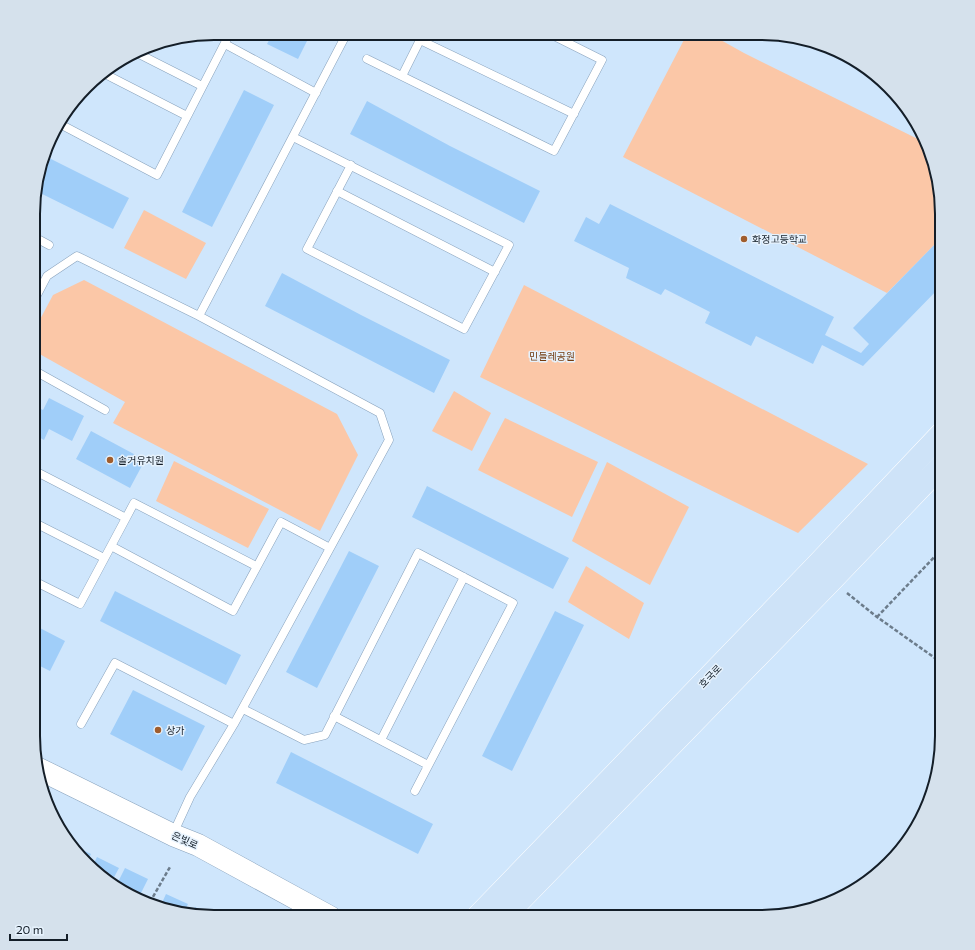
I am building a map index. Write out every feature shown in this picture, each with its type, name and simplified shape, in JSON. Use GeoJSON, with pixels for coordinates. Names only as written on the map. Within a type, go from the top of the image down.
{"type":"FeatureCollection","features":[{"type":"Feature","properties":{"kind":"main road","name":"호국로"},"geometry":{"type":"LineString","coordinates":[[484,910],[935,440]]}},
{"type":"Feature","properties":{"kind":"main road","name":"호국로"},"geometry":{"type":"LineString","coordinates":[[511,910],[935,472]]}},
{"type":"Feature","properties":{"kind":"main road","name":"은빛로"},"geometry":{"type":"LineString","coordinates":[[43,771],[173,835],[198,845],[317,910]]}},
{"type":"Feature","properties":{"kind":"lane"},"geometry":{"type":"LineString","coordinates":[[64,126],[157,175],[227,40]]}},
{"type":"Feature","properties":{"kind":"lane"},"geometry":{"type":"LineString","coordinates":[[199,316],[343,40]]}},
{"type":"Feature","properties":{"kind":"lane"},"geometry":{"type":"LineString","coordinates":[[402,76],[420,40]]}},
{"type":"Feature","properties":{"kind":"lane"},"geometry":{"type":"LineString","coordinates":[[427,40],[574,114]]}},
{"type":"Feature","properties":{"kind":"lane"},"geometry":{"type":"LineString","coordinates":[[367,59],[554,151],[602,60],[562,40]]}},
{"type":"Feature","properties":{"kind":"lane"},"geometry":{"type":"LineString","coordinates":[[225,44],[316,93]]}},
{"type":"Feature","properties":{"kind":"lane"},"geometry":{"type":"LineString","coordinates":[[142,56],[202,86]]}},
{"type":"Feature","properties":{"kind":"lane"},"geometry":{"type":"LineString","coordinates":[[108,76],[187,116]]}},
{"type":"Feature","properties":{"kind":"lane"},"geometry":{"type":"LineString","coordinates":[[293,137],[509,245],[464,329],[306,250],[350,166]]}},
{"type":"Feature","properties":{"kind":"lane"},"geometry":{"type":"LineString","coordinates":[[337,191],[495,272]]}},
{"type":"Feature","properties":{"kind":"lane"},"geometry":{"type":"LineString","coordinates":[[40,240],[49,245]]}},
{"type":"Feature","properties":{"kind":"lane"},"geometry":{"type":"LineString","coordinates":[[40,289],[47,276],[77,256],[199,316],[380,413],[389,440],[243,709],[190,797],[173,835]]}},
{"type":"Feature","properties":{"kind":"lane"},"geometry":{"type":"LineString","coordinates":[[40,374],[105,410]]}},
{"type":"Feature","properties":{"kind":"lane"},"geometry":{"type":"LineString","coordinates":[[40,474],[126,518]]}},
{"type":"Feature","properties":{"kind":"lane"},"geometry":{"type":"LineString","coordinates":[[40,584],[80,604],[134,503],[256,566]]}},
{"type":"Feature","properties":{"kind":"lane"},"geometry":{"type":"LineString","coordinates":[[111,546],[233,611],[281,522],[330,548]]}},
{"type":"Feature","properties":{"kind":"lane"},"geometry":{"type":"LineString","coordinates":[[40,526],[104,558]]}},
{"type":"Feature","properties":{"kind":"lane"},"geometry":{"type":"LineString","coordinates":[[243,709],[304,740],[325,735],[418,553],[512,603],[415,791]]}},
{"type":"Feature","properties":{"kind":"lane"},"geometry":{"type":"LineString","coordinates":[[381,740],[464,577]]}},
{"type":"Feature","properties":{"kind":"lane"},"geometry":{"type":"LineString","coordinates":[[82,724],[115,662],[234,724]]}},
{"type":"Feature","properties":{"kind":"lane"},"geometry":{"type":"LineString","coordinates":[[334,716],[428,765]]}},
{"type":"Feature","properties":{"kind":"path"},"geometry":{"type":"LineString","coordinates":[[877,617],[935,556]]}},
{"type":"Feature","properties":{"kind":"path"},"geometry":{"type":"LineString","coordinates":[[831,580],[877,617],[935,659]]}},
{"type":"Feature","properties":{"kind":"path"},"geometry":{"type":"LineString","coordinates":[[152,899],[170,867]]}},
{"type":"Feature","properties":{"kind":"green space"},"geometry":{"type":"Polygon","coordinates":[[[684,40],[721,40],[918,139],[926,158],[934,191],[935,244],[887,293],[623,157],[684,40]]]}},
{"type":"Feature","properties":{"kind":"green space"},"geometry":{"type":"Polygon","coordinates":[[[144,210],[206,243],[186,279],[124,248],[144,210]]]}},
{"type":"Feature","properties":{"kind":"green space"},"geometry":{"type":"Polygon","coordinates":[[[84,280],[337,414],[358,455],[320,531],[113,423],[125,402],[40,354],[40,319],[53,295],[84,280]]]}},
{"type":"Feature","properties":{"kind":"green space","name":"민들레공원"},"geometry":{"type":"Polygon","coordinates":[[[524,285],[868,464],[798,533],[480,377],[524,285]]]}},
{"type":"Feature","properties":{"kind":"green space"},"geometry":{"type":"Polygon","coordinates":[[[454,391],[491,413],[472,451],[432,431],[454,391]]]}},
{"type":"Feature","properties":{"kind":"green space"},"geometry":{"type":"Polygon","coordinates":[[[505,418],[598,462],[572,517],[478,470],[505,418]]]}},
{"type":"Feature","properties":{"kind":"green space"},"geometry":{"type":"Polygon","coordinates":[[[174,461],[269,509],[248,548],[156,501],[174,461]]]}},
{"type":"Feature","properties":{"kind":"green space"},"geometry":{"type":"Polygon","coordinates":[[[607,462],[689,507],[650,585],[572,541],[607,462]]]}},
{"type":"Feature","properties":{"kind":"green space"},"geometry":{"type":"Polygon","coordinates":[[[586,566],[644,603],[629,639],[568,602],[586,566]]]}},
{"type":"Feature","properties":{"kind":"building"},"geometry":{"type":"Polygon","coordinates":[[[269,40],[308,40],[298,59],[267,44],[269,40]]]}},
{"type":"Feature","properties":{"kind":"building"},"geometry":{"type":"Polygon","coordinates":[[[244,90],[274,105],[212,227],[182,212],[244,90]]]}},
{"type":"Feature","properties":{"kind":"building"},"geometry":{"type":"Polygon","coordinates":[[[367,101],[450,146],[540,191],[524,223],[350,134],[367,101]]]}},
{"type":"Feature","properties":{"kind":"building"},"geometry":{"type":"Polygon","coordinates":[[[49,158],[129,198],[113,229],[41,193],[49,158]]]}},
{"type":"Feature","properties":{"kind":"building"},"geometry":{"type":"Polygon","coordinates":[[[610,204],[834,317],[825,335],[861,353],[869,344],[853,328],[935,244],[935,292],[863,366],[822,345],[813,364],[756,336],[751,346],[705,323],[710,312],[665,289],[661,295],[626,278],[629,268],[574,241],[586,217],[599,224],[610,204]]]}},
{"type":"Feature","properties":{"kind":"building"},"geometry":{"type":"Polygon","coordinates":[[[282,273],[450,360],[434,393],[265,306],[282,273]]]}},
{"type":"Feature","properties":{"kind":"building"},"geometry":{"type":"Polygon","coordinates":[[[49,398],[84,416],[72,441],[49,429],[44,440],[40,438],[40,408],[43,410],[49,398]]]}},
{"type":"Feature","properties":{"kind":"building","name":"솔거유치원"},"geometry":{"type":"Polygon","coordinates":[[[91,431],[145,460],[130,488],[76,459],[91,431]]]}},
{"type":"Feature","properties":{"kind":"building"},"geometry":{"type":"Polygon","coordinates":[[[427,486],[569,558],[553,589],[412,517],[427,486]]]}},
{"type":"Feature","properties":{"kind":"building"},"geometry":{"type":"Polygon","coordinates":[[[349,551],[379,566],[317,688],[286,672],[349,551]]]}},
{"type":"Feature","properties":{"kind":"building"},"geometry":{"type":"Polygon","coordinates":[[[115,591],[241,655],[226,685],[100,621],[115,591]]]}},
{"type":"Feature","properties":{"kind":"building"},"geometry":{"type":"Polygon","coordinates":[[[555,611],[584,625],[512,771],[482,756],[555,611]]]}},
{"type":"Feature","properties":{"kind":"building"},"geometry":{"type":"Polygon","coordinates":[[[40,628],[65,641],[50,671],[40,666],[40,628]]]}},
{"type":"Feature","properties":{"kind":"building","name":"상가"},"geometry":{"type":"Polygon","coordinates":[[[133,690],[205,726],[182,771],[110,734],[133,690]]]}},
{"type":"Feature","properties":{"kind":"building"},"geometry":{"type":"Polygon","coordinates":[[[291,752],[433,824],[418,854],[276,783],[291,752]]]}},
{"type":"Feature","properties":{"kind":"building"},"geometry":{"type":"Polygon","coordinates":[[[82,850],[91,854],[89,857],[82,850]]]}},
{"type":"Feature","properties":{"kind":"building"},"geometry":{"type":"Polygon","coordinates":[[[97,857],[119,868],[113,878],[94,862],[97,857]]]}},
{"type":"Feature","properties":{"kind":"building"},"geometry":{"type":"Polygon","coordinates":[[[125,868],[148,879],[141,894],[118,882],[125,868]]]}},
{"type":"Feature","properties":{"kind":"building"},"geometry":{"type":"Polygon","coordinates":[[[166,894],[188,904],[186,908],[162,902],[166,894]]]}},
{"type":"Feature","properties":{"kind":"place","name":"화정고등학교"},"geometry":{"type":"Point","coordinates":[744,239]}},
{"type":"Feature","properties":{"kind":"place","name":"솔거유치원"},"geometry":{"type":"Point","coordinates":[110,460]}},
{"type":"Feature","properties":{"kind":"place","name":"상가"},"geometry":{"type":"Point","coordinates":[158,730]}}]}
